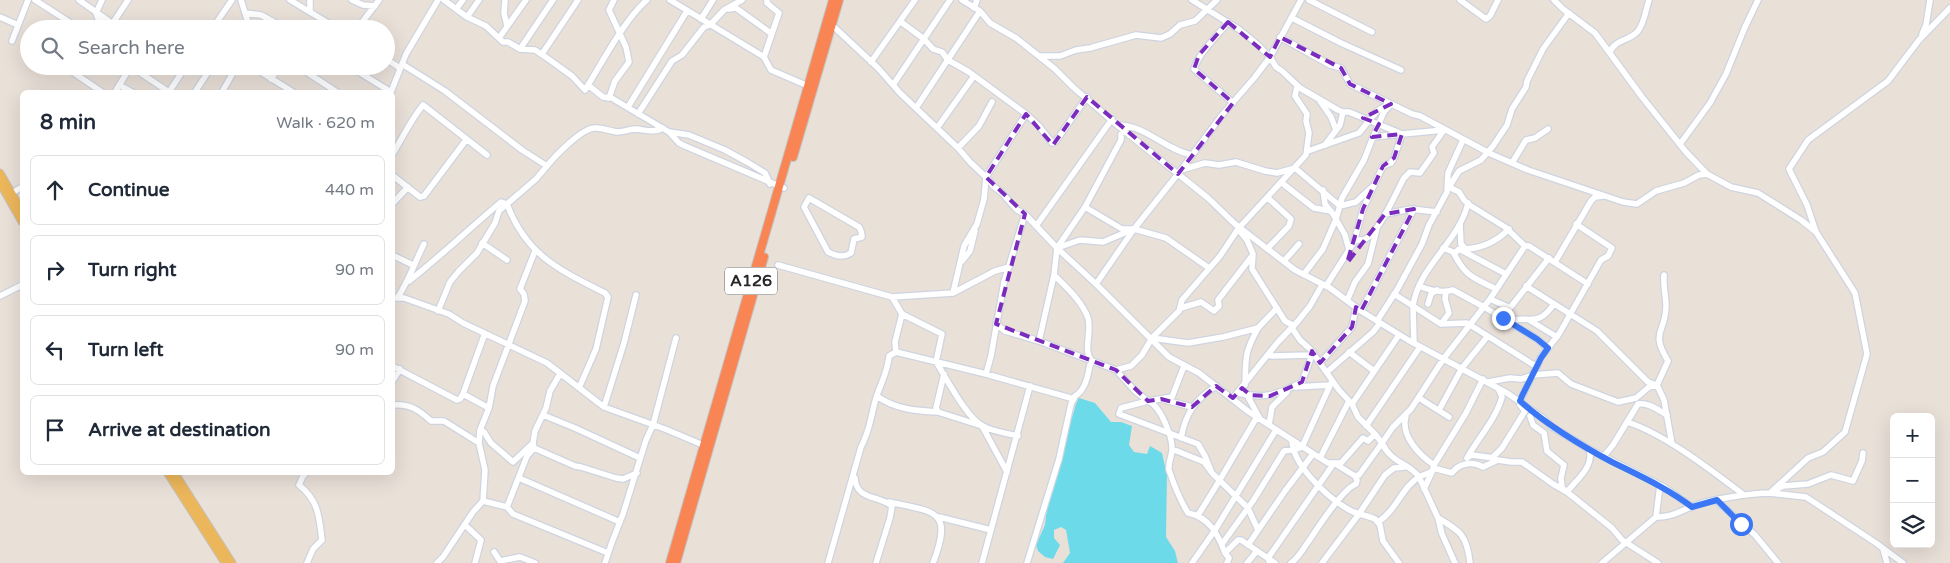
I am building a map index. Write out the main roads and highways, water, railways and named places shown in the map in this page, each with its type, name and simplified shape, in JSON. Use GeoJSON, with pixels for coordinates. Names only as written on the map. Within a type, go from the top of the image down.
{"type":"FeatureCollection","features":[{"type":"Feature","properties":{"kind":"highway","name":"A126"},"geometry":{"type":"LineString","coordinates":[[670,563],[701,465],[782,188],[808,86],[833,0]]}},
{"type":"Feature","properties":{"kind":"highway","name":"A126"},"geometry":{"type":"LineString","coordinates":[[676,563],[701,465],[703,445],[839,0]]}},
{"type":"Feature","properties":{"kind":"main road"},"geometry":{"type":"LineString","coordinates":[[0,172],[20,207]]}},
{"type":"Feature","properties":{"kind":"main road"},"geometry":{"type":"LineString","coordinates":[[0,183],[20,218]]}},
{"type":"Feature","properties":{"kind":"main road"},"geometry":{"type":"LineString","coordinates":[[170,475],[225,563]]}},
{"type":"Feature","properties":{"kind":"main road"},"geometry":{"type":"LineString","coordinates":[[176,475],[232,563]]}},
{"type":"Feature","properties":{"kind":"water"},"geometry":{"type":"Polygon","coordinates":[[[1079,398],[1095,403],[1111,422],[1121,422],[1132,426],[1129,445],[1134,452],[1147,454],[1150,446],[1162,453],[1167,475],[1166,537],[1175,551],[1178,563],[1063,563],[1070,553],[1066,530],[1061,527],[1054,530],[1054,538],[1060,545],[1053,559],[1045,557],[1038,551],[1036,545],[1045,525],[1047,507],[1057,476],[1070,421],[1079,398]]]}}]}
